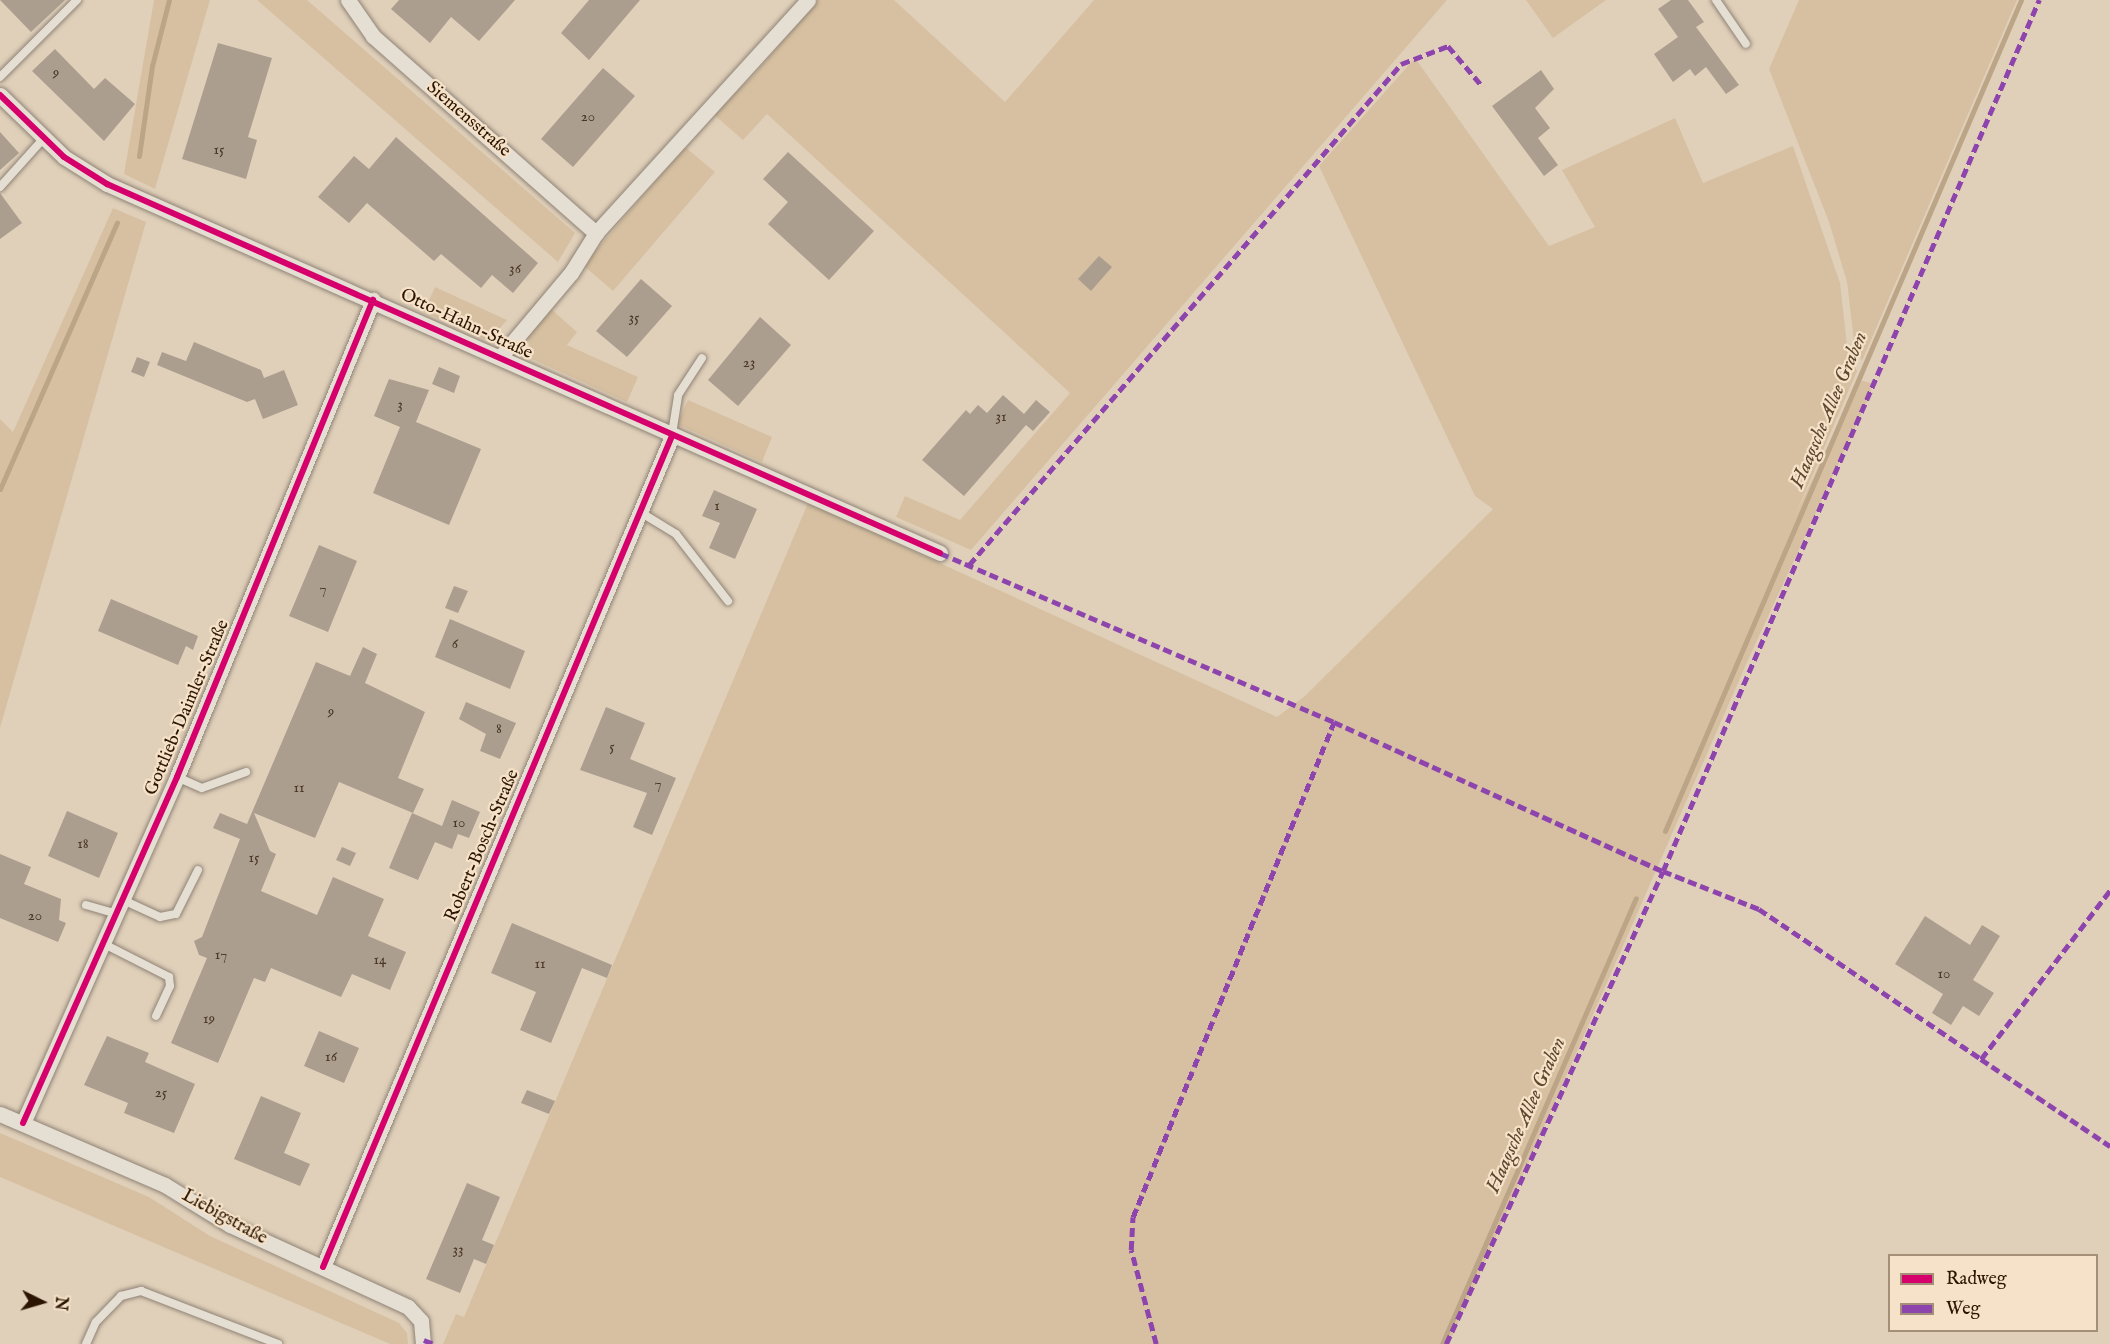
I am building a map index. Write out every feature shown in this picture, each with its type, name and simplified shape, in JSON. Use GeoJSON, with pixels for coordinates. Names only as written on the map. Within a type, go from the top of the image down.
{"type":"FeatureCollection","features":[{"type":"Feature","properties":{"kind":"street","name":"Siemensstraße"},"geometry":{"type":"LineString","coordinates":[[348,0],[373,36],[596,233]]}},
{"type":"Feature","properties":{"kind":"street"},"geometry":{"type":"LineString","coordinates":[[501,356],[571,273],[596,233],[808,0]]}},
{"type":"Feature","properties":{"kind":"street","name":"Otto-Hahn-Straße"},"geometry":{"type":"LineString","coordinates":[[0,95],[44,138],[107,184],[501,356],[672,436],[940,553]]}},
{"type":"Feature","properties":{"kind":"street","name":"Gottlieb-Daimler-Straße"},"geometry":{"type":"LineString","coordinates":[[23,1124],[177,777],[373,300]]}},
{"type":"Feature","properties":{"kind":"street","name":"Robert-Bosch-Straße"},"geometry":{"type":"LineString","coordinates":[[323,1267],[672,436]]}},
{"type":"Feature","properties":{"kind":"street","name":"Liebigstraße"},"geometry":{"type":"LineString","coordinates":[[0,1114],[165,1185],[230,1225],[408,1307],[421,1321],[423,1344]]}},
{"type":"Feature","properties":{"kind":"lane"},"geometry":{"type":"LineString","coordinates":[[0,77],[77,0]]}},
{"type":"Feature","properties":{"kind":"lane"},"geometry":{"type":"LineString","coordinates":[[1716,0],[1746,44]]}},
{"type":"Feature","properties":{"kind":"lane"},"geometry":{"type":"LineString","coordinates":[[0,187],[44,138]]}},
{"type":"Feature","properties":{"kind":"lane"},"geometry":{"type":"LineString","coordinates":[[672,436],[678,395],[702,358]]}},
{"type":"Feature","properties":{"kind":"lane"},"geometry":{"type":"LineString","coordinates":[[639,512],[676,534],[728,601]]}},
{"type":"Feature","properties":{"kind":"lane"},"geometry":{"type":"LineString","coordinates":[[177,777],[202,788],[246,772]]}},
{"type":"Feature","properties":{"kind":"lane"},"geometry":{"type":"LineString","coordinates":[[86,905],[120,907],[160,917],[176,914],[198,870]]}},
{"type":"Feature","properties":{"kind":"lane"},"geometry":{"type":"LineString","coordinates":[[104,944],[169,977],[156,1016]]}},
{"type":"Feature","properties":{"kind":"lane"},"geometry":{"type":"LineString","coordinates":[[86,1344],[96,1322],[121,1296],[141,1291],[278,1344]]}},
{"type":"Feature","properties":{"kind":"shaded area"},"geometry":{"type":"Polygon","coordinates":[[[154,0],[210,0],[155,189],[124,174],[154,0]]]}},
{"type":"Feature","properties":{"kind":"shaded area"},"geometry":{"type":"Polygon","coordinates":[[[257,0],[307,0],[575,233],[558,262],[257,0]]]}},
{"type":"Feature","properties":{"kind":"shaded area"},"geometry":{"type":"Polygon","coordinates":[[[818,0],[894,0],[1005,102],[1094,0],[1447,0],[971,550],[896,517],[905,496],[960,520],[1070,393],[767,114],[743,140],[713,114],[752,77],[818,0]]]}},
{"type":"Feature","properties":{"kind":"shaded area"},"geometry":{"type":"Polygon","coordinates":[[[1526,0],[1606,0],[1553,38],[1526,0]]]}},
{"type":"Feature","properties":{"kind":"shaded area"},"geometry":{"type":"Polygon","coordinates":[[[1799,0],[2017,0],[1862,361],[1854,341],[1847,282],[1829,222],[1769,69],[1799,0]]]}},
{"type":"Feature","properties":{"kind":"shaded area"},"geometry":{"type":"Polygon","coordinates":[[[1415,58],[1549,246],[1595,227],[1562,170],[1675,118],[1703,183],[1793,146],[1840,283],[1847,345],[1857,371],[1795,516],[1859,380],[1871,383],[1871,393],[1748,660],[1449,1344],[443,1344],[456,1314],[464,1317],[808,503],[1277,717],[1305,696],[1493,509],[1475,496],[1319,166],[1415,58]]]}},
{"type":"Feature","properties":{"kind":"shaded area"},"geometry":{"type":"Polygon","coordinates":[[[685,147],[715,172],[613,291],[584,266],[586,262],[685,147]]]}},
{"type":"Feature","properties":{"kind":"shaded area"},"geometry":{"type":"Polygon","coordinates":[[[113,208],[146,222],[0,728],[0,419],[13,432],[113,208]]]}},
{"type":"Feature","properties":{"kind":"shaded area"},"geometry":{"type":"Polygon","coordinates":[[[435,287],[507,320],[489,341],[424,312],[435,287]]]}},
{"type":"Feature","properties":{"kind":"shaded area"},"geometry":{"type":"Polygon","coordinates":[[[551,309],[577,332],[567,345],[638,377],[627,402],[532,359],[528,337],[551,309]]]}},
{"type":"Feature","properties":{"kind":"shaded area"},"geometry":{"type":"Polygon","coordinates":[[[688,400],[772,437],[762,462],[677,424],[688,400]]]}},
{"type":"Feature","properties":{"kind":"shaded area"},"geometry":{"type":"Polygon","coordinates":[[[0,1133],[149,1197],[210,1236],[399,1323],[407,1333],[408,1344],[390,1344],[0,1177],[0,1133]]]}},
{"type":"Feature","properties":{"kind":"building"},"geometry":{"type":"Polygon","coordinates":[[[0,0],[65,0],[31,32],[0,0]]]}},
{"type":"Feature","properties":{"kind":"building"},"geometry":{"type":"Polygon","coordinates":[[[399,0],[515,0],[479,41],[451,17],[430,43],[391,9],[399,0]]]}},
{"type":"Feature","properties":{"kind":"building"},"geometry":{"type":"Polygon","coordinates":[[[589,0],[640,0],[589,60],[561,33],[589,0]]]}},
{"type":"Feature","properties":{"kind":"building"},"geometry":{"type":"Polygon","coordinates":[[[1671,0],[1688,0],[1704,22],[1696,27],[1739,85],[1726,94],[1706,67],[1695,76],[1690,69],[1673,82],[1654,54],[1678,37],[1658,9],[1671,0]]]}},
{"type":"Feature","properties":{"kind":"building"},"geometry":{"type":"Polygon","coordinates":[[[218,43],[272,58],[248,137],[257,140],[246,179],[182,159],[218,43]]]}},
{"type":"Feature","properties":{"kind":"building"},"geometry":{"type":"Polygon","coordinates":[[[55,49],[94,89],[105,78],[135,104],[104,141],[32,71],[55,49]]]}},
{"type":"Feature","properties":{"kind":"building"},"geometry":{"type":"Polygon","coordinates":[[[603,68],[635,96],[573,167],[541,139],[603,68]]]}},
{"type":"Feature","properties":{"kind":"building"},"geometry":{"type":"Polygon","coordinates":[[[1541,70],[1554,89],[1535,108],[1550,128],[1538,138],[1558,165],[1544,176],[1492,106],[1541,70]]]}},
{"type":"Feature","properties":{"kind":"building"},"geometry":{"type":"Polygon","coordinates":[[[0,132],[19,153],[0,170],[0,132]]]}},
{"type":"Feature","properties":{"kind":"building"},"geometry":{"type":"Polygon","coordinates":[[[396,137],[538,263],[513,293],[492,275],[481,288],[441,254],[434,261],[367,203],[349,223],[318,197],[354,156],[369,169],[396,137]]]}},
{"type":"Feature","properties":{"kind":"building"},"geometry":{"type":"Polygon","coordinates":[[[788,152],[874,231],[829,280],[768,224],[788,202],[763,179],[788,152]]]}},
{"type":"Feature","properties":{"kind":"building"},"geometry":{"type":"Polygon","coordinates":[[[0,193],[22,223],[0,239],[0,193]]]}},
{"type":"Feature","properties":{"kind":"building"},"geometry":{"type":"Polygon","coordinates":[[[1099,256],[1112,267],[1091,291],[1078,279],[1099,256]]]}},
{"type":"Feature","properties":{"kind":"building"},"geometry":{"type":"Polygon","coordinates":[[[641,279],[672,306],[627,357],[596,331],[641,279]]]}},
{"type":"Feature","properties":{"kind":"building"},"geometry":{"type":"Polygon","coordinates":[[[760,317],[791,345],[738,406],[708,380],[760,317]]]}},
{"type":"Feature","properties":{"kind":"building"},"geometry":{"type":"Polygon","coordinates":[[[194,342],[261,370],[264,378],[284,370],[298,405],[263,419],[255,399],[247,402],[157,365],[162,352],[186,361],[194,342]]]}},
{"type":"Feature","properties":{"kind":"building"},"geometry":{"type":"Polygon","coordinates":[[[137,357],[150,362],[144,377],[131,372],[137,357]]]}},
{"type":"Feature","properties":{"kind":"building"},"geometry":{"type":"Polygon","coordinates":[[[439,367],[460,376],[454,393],[432,384],[439,367]]]}},
{"type":"Feature","properties":{"kind":"building"},"geometry":{"type":"Polygon","coordinates":[[[389,379],[429,390],[416,422],[481,449],[449,525],[373,493],[400,427],[374,416],[389,379]]]}},
{"type":"Feature","properties":{"kind":"building"},"geometry":{"type":"Polygon","coordinates":[[[1003,395],[1024,414],[1036,400],[1050,412],[1033,431],[1026,425],[964,496],[922,460],[966,410],[970,414],[978,405],[987,413],[1003,395]]]}},
{"type":"Feature","properties":{"kind":"building"},"geometry":{"type":"Polygon","coordinates":[[[714,490],[757,509],[735,559],[709,548],[720,523],[702,516],[714,490]]]}},
{"type":"Feature","properties":{"kind":"building"},"geometry":{"type":"Polygon","coordinates":[[[319,545],[357,561],[328,632],[289,616],[319,545]]]}},
{"type":"Feature","properties":{"kind":"building"},"geometry":{"type":"Polygon","coordinates":[[[454,586],[468,591],[458,613],[445,608],[454,586]]]}},
{"type":"Feature","properties":{"kind":"building"},"geometry":{"type":"Polygon","coordinates":[[[111,599],[198,636],[193,650],[186,646],[178,665],[98,631],[111,599]]]}},
{"type":"Feature","properties":{"kind":"building"},"geometry":{"type":"Polygon","coordinates":[[[450,619],[525,651],[510,689],[435,657],[450,619]]]}},
{"type":"Feature","properties":{"kind":"building"},"geometry":{"type":"Polygon","coordinates":[[[363,647],[377,654],[365,683],[425,712],[398,778],[424,789],[413,813],[339,782],[315,838],[254,813],[270,851],[276,854],[261,891],[317,915],[333,877],[384,899],[368,936],[406,952],[390,990],[352,974],[341,997],[271,968],[265,982],[254,978],[218,1063],[171,1043],[207,958],[199,955],[194,941],[202,937],[240,839],[213,828],[220,813],[247,824],[316,662],[350,676],[363,647]]]}},
{"type":"Feature","properties":{"kind":"building"},"geometry":{"type":"Polygon","coordinates":[[[466,702],[516,723],[500,759],[480,751],[486,734],[459,719],[466,702]]]}},
{"type":"Feature","properties":{"kind":"building"},"geometry":{"type":"Polygon","coordinates":[[[606,707],[645,723],[630,759],[676,778],[652,835],[633,827],[647,793],[580,770],[606,707]]]}},
{"type":"Feature","properties":{"kind":"building"},"geometry":{"type":"Polygon","coordinates":[[[452,800],[480,812],[469,838],[458,834],[452,849],[435,842],[418,880],[389,868],[412,813],[442,826],[452,800]]]}},
{"type":"Feature","properties":{"kind":"building"},"geometry":{"type":"Polygon","coordinates":[[[67,811],[118,833],[99,878],[48,856],[67,811]]]}},
{"type":"Feature","properties":{"kind":"building"},"geometry":{"type":"Polygon","coordinates":[[[342,847],[356,853],[350,866],[336,860],[342,847]]]}},
{"type":"Feature","properties":{"kind":"building"},"geometry":{"type":"Polygon","coordinates":[[[0,854],[31,867],[24,884],[61,899],[59,920],[66,923],[58,942],[0,918],[0,854]]]}},
{"type":"Feature","properties":{"kind":"building"},"geometry":{"type":"Polygon","coordinates":[[[1925,916],[1970,945],[1982,925],[2000,936],[1973,980],[1994,993],[1979,1016],[1963,1006],[1951,1025],[1932,1013],[1943,994],[1895,964],[1925,916]]]}},
{"type":"Feature","properties":{"kind":"building"},"geometry":{"type":"Polygon","coordinates":[[[512,923],[612,965],[607,978],[582,968],[551,1043],[520,1030],[536,992],[491,973],[512,923]]]}},
{"type":"Feature","properties":{"kind":"building"},"geometry":{"type":"Polygon","coordinates":[[[319,1031],[359,1048],[344,1083],[304,1066],[319,1031]]]}},
{"type":"Feature","properties":{"kind":"building"},"geometry":{"type":"Polygon","coordinates":[[[107,1036],[149,1053],[145,1062],[195,1084],[174,1133],[124,1113],[128,1103],[84,1085],[107,1036]]]}},
{"type":"Feature","properties":{"kind":"building"},"geometry":{"type":"Polygon","coordinates":[[[527,1090],[555,1101],[549,1114],[521,1103],[527,1090]]]}},
{"type":"Feature","properties":{"kind":"building"},"geometry":{"type":"Polygon","coordinates":[[[261,1096],[301,1113],[284,1153],[310,1164],[300,1186],[234,1159],[261,1096]]]}},
{"type":"Feature","properties":{"kind":"building"},"geometry":{"type":"Polygon","coordinates":[[[467,1183],[500,1197],[482,1240],[494,1245],[486,1264],[474,1259],[460,1293],[426,1279],[467,1183]]]}},
{"type":"Feature","properties":{"kind":"waterway"},"geometry":{"type":"LineString","coordinates":[[139,156],[152,66],[169,0]]}},
{"type":"Feature","properties":{"kind":"waterway","name":"Haagsche Allee Graben"},"geometry":{"type":"LineString","coordinates":[[1665,831],[2021,0]]}},
{"type":"Feature","properties":{"kind":"waterway"},"geometry":{"type":"LineString","coordinates":[[0,489],[117,223]]}},
{"type":"Feature","properties":{"kind":"waterway","name":"Haagsche Allee Graben"},"geometry":{"type":"LineString","coordinates":[[1442,1344],[1636,898]]}},
{"type":"Feature","properties":{"kind":"marked path"},"geometry":{"type":"LineString","coordinates":[[1446,1344],[1663,871],[2039,0]]}},
{"type":"Feature","properties":{"kind":"marked path"},"geometry":{"type":"LineString","coordinates":[[969,565],[1401,64],[1448,46],[1483,87]]}},
{"type":"Feature","properties":{"kind":"marked path"},"geometry":{"type":"LineString","coordinates":[[940,553],[1334,722],[1663,871],[1759,909],[1981,1059],[2110,890]]}},
{"type":"Feature","properties":{"kind":"marked path"},"geometry":{"type":"LineString","coordinates":[[1156,1344],[1131,1250],[1133,1217],[1334,722]]}},
{"type":"Feature","properties":{"kind":"marked path"},"geometry":{"type":"LineString","coordinates":[[1981,1059],[2110,1146]]}},
{"type":"Feature","properties":{"kind":"marked path"},"geometry":{"type":"LineString","coordinates":[[424,1340],[434,1344]]}},
{"type":"Feature","properties":{"kind":"cycle path"},"geometry":{"type":"LineString","coordinates":[[0,95],[64,157],[107,184],[940,553]]}},
{"type":"Feature","properties":{"kind":"cycle path"},"geometry":{"type":"LineString","coordinates":[[23,1123],[177,777],[373,300]]}},
{"type":"Feature","properties":{"kind":"cycle path"},"geometry":{"type":"LineString","coordinates":[[323,1267],[672,436]]}}]}
